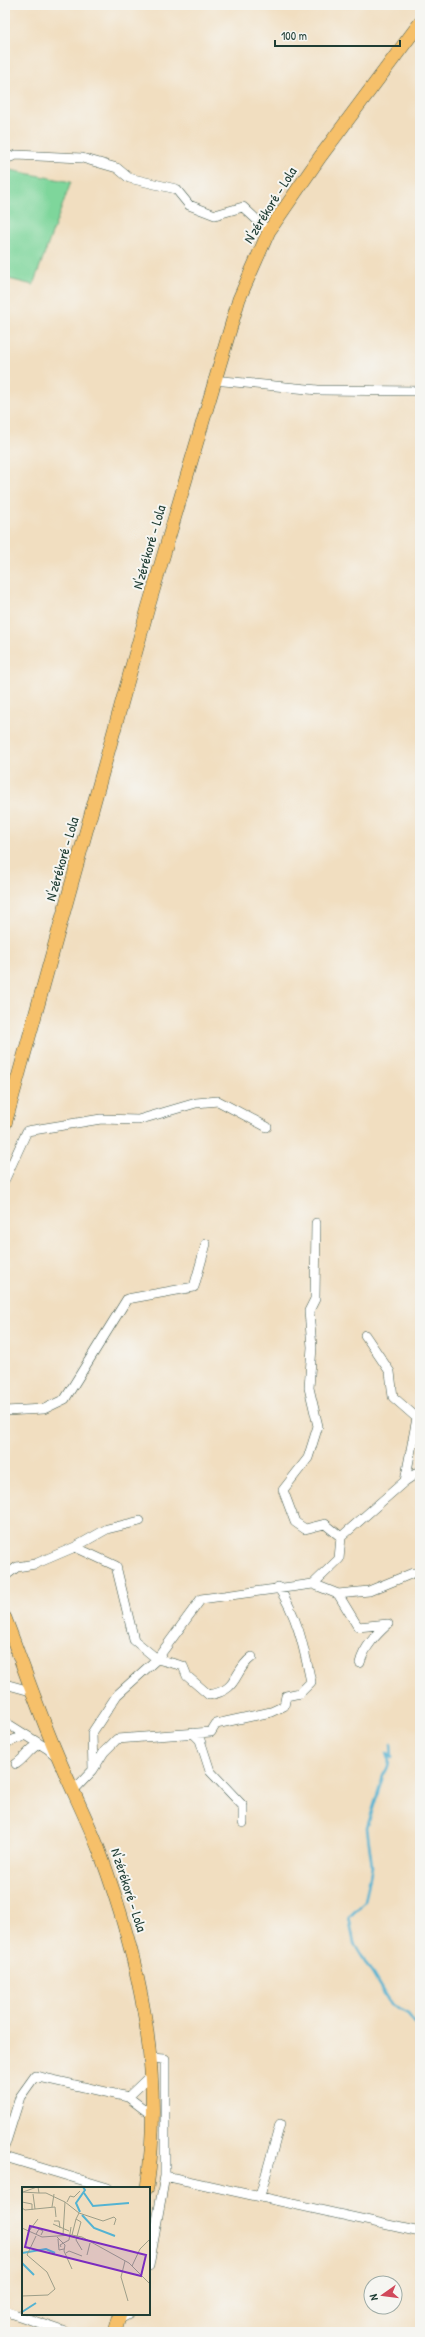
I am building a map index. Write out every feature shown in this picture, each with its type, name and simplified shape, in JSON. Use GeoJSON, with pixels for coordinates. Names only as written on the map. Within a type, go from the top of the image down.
{"type":"FeatureCollection","features":[{"type":"Feature","properties":{"kind":"highway","name":"N'zérékoré - Lola"},"geometry":{"type":"LineString","coordinates":[[5,1124],[44,978],[214,380],[239,298],[269,231],[320,157],[420,23]]}},
{"type":"Feature","properties":{"kind":"highway","name":"N'zérékoré - Lola"},"geometry":{"type":"LineString","coordinates":[[5,1618],[59,1759],[74,1790],[99,1850],[123,1918],[138,1976],[152,2058],[153,2116],[147,2187]]}},
{"type":"Feature","properties":{"kind":"street"},"geometry":{"type":"LineString","coordinates":[[5,159],[16,155],[82,158],[117,168],[129,178],[176,189],[189,205],[215,215],[243,207],[269,231]]}},
{"type":"Feature","properties":{"kind":"street"},"geometry":{"type":"LineString","coordinates":[[214,380],[318,390],[420,390]]}},
{"type":"Feature","properties":{"kind":"street"},"geometry":{"type":"LineString","coordinates":[[5,1179],[27,1131],[101,1119],[138,1120],[196,1103],[218,1101],[267,1127]]}},
{"type":"Feature","properties":{"kind":"street"},"geometry":{"type":"LineString","coordinates":[[316,1223],[315,1299],[309,1310],[312,1347],[309,1388],[318,1426],[308,1458],[283,1490],[295,1522],[305,1529],[325,1524],[341,1537]]}},
{"type":"Feature","properties":{"kind":"street"},"geometry":{"type":"LineString","coordinates":[[5,1411],[44,1410],[65,1399],[127,1299],[194,1287],[206,1244]]}},
{"type":"Feature","properties":{"kind":"street"},"geometry":{"type":"LineString","coordinates":[[365,1335],[390,1372],[393,1397],[416,1418],[405,1481]]}},
{"type":"Feature","properties":{"kind":"street"},"geometry":{"type":"LineString","coordinates":[[313,1584],[339,1559],[341,1537],[405,1481],[420,1471]]}},
{"type":"Feature","properties":{"kind":"street"},"geometry":{"type":"LineString","coordinates":[[5,1576],[17,1567],[35,1564],[75,1548],[107,1529],[140,1521]]}},
{"type":"Feature","properties":{"kind":"street"},"geometry":{"type":"LineString","coordinates":[[75,1548],[116,1566],[134,1640],[157,1659],[183,1666],[187,1676],[209,1695],[222,1693],[233,1684],[243,1664],[252,1657]]}},
{"type":"Feature","properties":{"kind":"street"},"geometry":{"type":"LineString","coordinates":[[93,1770],[92,1733],[117,1695],[157,1659],[201,1599],[278,1587],[313,1584],[338,1594],[370,1591],[413,1573]]}},
{"type":"Feature","properties":{"kind":"street"},"geometry":{"type":"LineString","coordinates":[[74,1790],[93,1770],[104,1752],[117,1739],[211,1732],[216,1724],[271,1712],[284,1706],[286,1696],[300,1693],[311,1682],[297,1622],[286,1598],[278,1587]]}},
{"type":"Feature","properties":{"kind":"street"},"geometry":{"type":"LineString","coordinates":[[338,1594],[358,1627],[388,1624],[374,1637],[362,1655],[360,1663]]}},
{"type":"Feature","properties":{"kind":"street"},"geometry":{"type":"LineString","coordinates":[[5,1684],[34,1692]]}},
{"type":"Feature","properties":{"kind":"street"},"geometry":{"type":"LineString","coordinates":[[5,1722],[59,1759]]}},
{"type":"Feature","properties":{"kind":"street"},"geometry":{"type":"LineString","coordinates":[[193,1733],[200,1740],[210,1771],[243,1806],[243,1823]]}},
{"type":"Feature","properties":{"kind":"street"},"geometry":{"type":"LineString","coordinates":[[5,1742],[24,1736]]}},
{"type":"Feature","properties":{"kind":"street"},"geometry":{"type":"LineString","coordinates":[[16,1764],[31,1748],[39,1744]]}},
{"type":"Feature","properties":{"kind":"street"},"geometry":{"type":"LineString","coordinates":[[150,2260],[165,2176],[165,2059],[152,2058]]}},
{"type":"Feature","properties":{"kind":"street"},"geometry":{"type":"LineString","coordinates":[[128,2097],[152,2074]]}},
{"type":"Feature","properties":{"kind":"street"},"geometry":{"type":"LineString","coordinates":[[5,2145],[20,2097],[36,2076],[128,2097],[153,2116]]}},
{"type":"Feature","properties":{"kind":"street"},"geometry":{"type":"LineString","coordinates":[[260,2196],[280,2124]]}},
{"type":"Feature","properties":{"kind":"street"},"geometry":{"type":"LineString","coordinates":[[5,2157],[105,2187]]}},
{"type":"Feature","properties":{"kind":"street"},"geometry":{"type":"LineString","coordinates":[[165,2176],[420,2232]]}},
{"type":"Feature","properties":{"kind":"street"},"geometry":{"type":"LineString","coordinates":[[5,2311],[66,2332]]}},
{"type":"Feature","properties":{"kind":"green space"},"geometry":{"type":"Polygon","coordinates":[[[5,169],[71,182],[33,285],[5,278],[5,169]]]}},
{"type":"Feature","properties":{"kind":"waterway"},"geometry":{"type":"LineString","coordinates":[[391,1744],[392,1758],[387,1753],[389,1759],[388,1765],[383,1776],[367,1828],[372,1866],[365,1902],[349,1917],[354,1943],[391,2005],[408,2014],[420,2030]]}}]}
